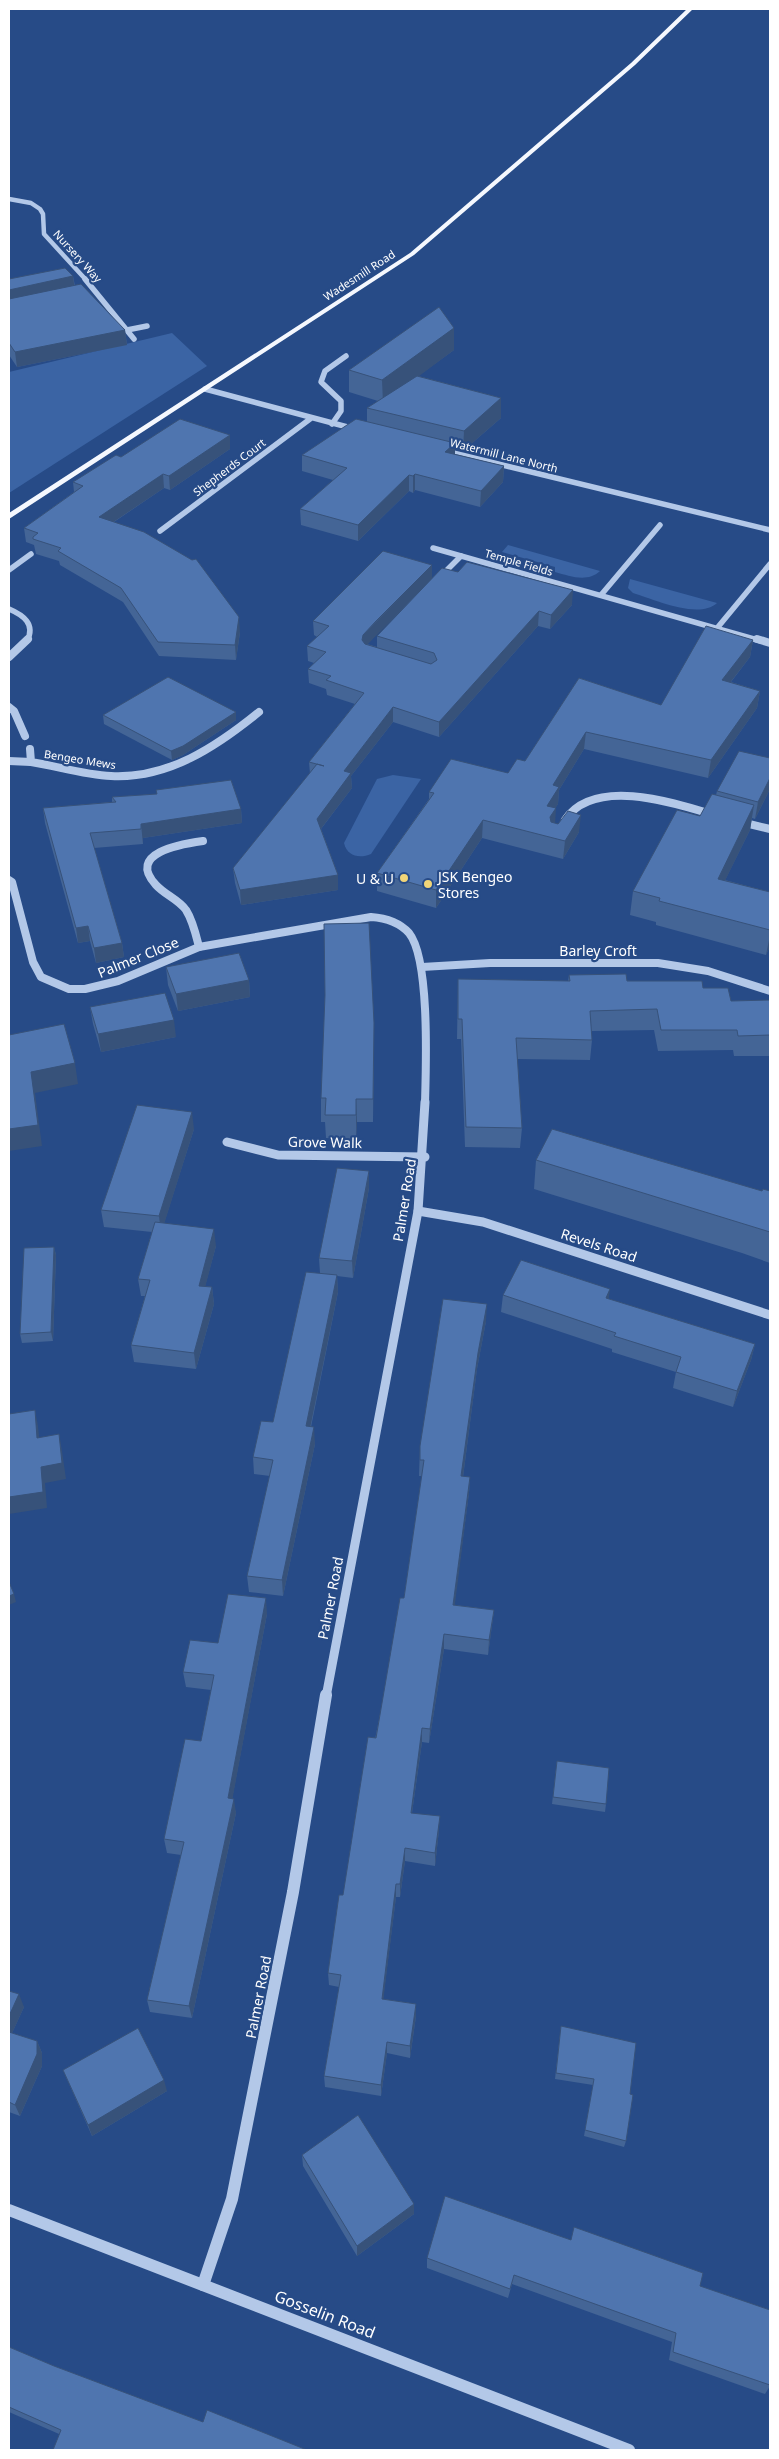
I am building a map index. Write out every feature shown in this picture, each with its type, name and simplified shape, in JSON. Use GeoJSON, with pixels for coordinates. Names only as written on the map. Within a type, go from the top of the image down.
{"type":"FeatureCollection","features":[{"type":"Feature","properties":{"kind":"main road","name":"Wadesmill Road"},"geometry":{"type":"LineString","coordinates":[[9,517],[412,254],[634,64],[690,9]]}},
{"type":"Feature","properties":{"kind":"street","name":"Nursery Way"},"geometry":{"type":"LineString","coordinates":[[9,199],[31,203],[40,209],[43,214],[44,234],[96,292],[134,339]]}},
{"type":"Feature","properties":{"kind":"street","name":"Nursery Way"},"geometry":{"type":"LineString","coordinates":[[87,294],[96,292]]}},
{"type":"Feature","properties":{"kind":"street"},"geometry":{"type":"LineString","coordinates":[[126,330],[147,326]]}},
{"type":"Feature","properties":{"kind":"street"},"geometry":{"type":"LineString","coordinates":[[332,424],[342,411],[341,401],[321,382],[325,371],[346,356]]}},
{"type":"Feature","properties":{"kind":"street"},"geometry":{"type":"LineString","coordinates":[[205,389],[310,419],[359,430]]}},
{"type":"Feature","properties":{"kind":"street","name":"Shepherds Court"},"geometry":{"type":"LineString","coordinates":[[160,531],[310,419]]}},
{"type":"Feature","properties":{"kind":"street","name":"Watermill Lane North"},"geometry":{"type":"LineString","coordinates":[[438,450],[770,530]]}},
{"type":"Feature","properties":{"kind":"street"},"geometry":{"type":"LineString","coordinates":[[601,595],[660,524]]}},
{"type":"Feature","properties":{"kind":"street","name":"Temple Fields"},"geometry":{"type":"LineString","coordinates":[[433,548],[770,643]]}},
{"type":"Feature","properties":{"kind":"street"},"geometry":{"type":"LineString","coordinates":[[9,570],[31,554]]}},
{"type":"Feature","properties":{"kind":"street"},"geometry":{"type":"LineString","coordinates":[[434,584],[461,556]]}},
{"type":"Feature","properties":{"kind":"street"},"geometry":{"type":"LineString","coordinates":[[718,627],[770,564]]}},
{"type":"Feature","properties":{"kind":"street"},"geometry":{"type":"LineString","coordinates":[[9,609],[27,618],[31,626],[31,633],[20,650],[9,657]]}},
{"type":"Feature","properties":{"kind":"street"},"geometry":{"type":"LineString","coordinates":[[9,707],[14,711],[25,736]]}},
{"type":"Feature","properties":{"kind":"street","name":"Bengeo Mews"},"geometry":{"type":"LineString","coordinates":[[9,761],[31,762],[111,776],[145,774],[205,753],[231,736],[259,712]]}},
{"type":"Feature","properties":{"kind":"street","name":"Bengeo Mews"},"geometry":{"type":"LineString","coordinates":[[30,749],[31,762]]}},
{"type":"Feature","properties":{"kind":"street"},"geometry":{"type":"LineString","coordinates":[[559,830],[568,816],[581,806],[620,794],[656,800],[723,817]]}},
{"type":"Feature","properties":{"kind":"street"},"geometry":{"type":"LineString","coordinates":[[732,819],[770,829]]}},
{"type":"Feature","properties":{"kind":"street","name":"Palmer Close"},"geometry":{"type":"LineString","coordinates":[[199,947],[188,913],[157,885],[149,876],[148,869],[150,861],[157,852],[172,846],[203,841]]}},
{"type":"Feature","properties":{"kind":"street","name":"Palmer Close"},"geometry":{"type":"LineString","coordinates":[[9,880],[12,882],[33,962],[40,977],[69,989],[94,987],[120,980],[177,954],[199,947],[371,917],[392,920]]}},
{"type":"Feature","properties":{"kind":"street","name":"Palmer Road"},"geometry":{"type":"LineString","coordinates":[[204,2285],[232,2199],[248,2119],[293,1892],[334,1654],[418,1211],[425,1157],[426,1082],[422,967],[413,939],[406,930],[392,920]]}},
{"type":"Feature","properties":{"kind":"street","name":"Barley Croft"},"geometry":{"type":"LineString","coordinates":[[422,967],[490,963],[658,963],[708,971],[770,991]]}},
{"type":"Feature","properties":{"kind":"street","name":"Grove Walk"},"geometry":{"type":"LineString","coordinates":[[227,1142],[252,1150],[278,1155],[425,1157]]}},
{"type":"Feature","properties":{"kind":"street","name":"Revels Road"},"geometry":{"type":"LineString","coordinates":[[418,1211],[483,1222],[770,1315]]}},
{"type":"Feature","properties":{"kind":"street","name":"Gosselin Road"},"geometry":{"type":"LineString","coordinates":[[9,2210],[629,2450]]}},
{"type":"Feature","properties":{"kind":"shaded area"},"geometry":{"type":"Polygon","coordinates":[[[172,333],[207,366],[9,493],[9,372],[172,333]]]}},
{"type":"Feature","properties":{"kind":"shaded area"},"geometry":{"type":"Polygon","coordinates":[[[508,545],[600,571],[590,577],[572,577],[555,572],[555,567],[502,552],[508,545]]]}},
{"type":"Feature","properties":{"kind":"shaded area"},"geometry":{"type":"Polygon","coordinates":[[[630,579],[717,603],[709,608],[699,609],[676,607],[633,593],[628,588],[630,579]]]}},
{"type":"Feature","properties":{"kind":"shaded area"},"geometry":{"type":"Polygon","coordinates":[[[393,775],[421,779],[371,854],[358,856],[351,854],[344,843],[377,779],[393,775]]]}},
{"type":"Feature","properties":{"kind":"building"},"geometry":{"type":"Polygon","coordinates":[[[65,268],[73,276],[9,290],[9,279],[65,268]]]}},
{"type":"Feature","properties":{"kind":"building"},"geometry":{"type":"Polygon","coordinates":[[[81,284],[125,330],[15,352],[9,343],[9,299],[81,284]]]}},
{"type":"Feature","properties":{"kind":"building"},"geometry":{"type":"Polygon","coordinates":[[[439,307],[454,328],[382,380],[349,370],[439,307]]]}},
{"type":"Feature","properties":{"kind":"building"},"geometry":{"type":"Polygon","coordinates":[[[417,376],[501,398],[464,431],[367,408],[417,376]]]}},
{"type":"Feature","properties":{"kind":"building"},"geometry":{"type":"Polygon","coordinates":[[[180,419],[230,435],[169,476],[163,474],[99,517],[144,532],[192,560],[196,559],[239,617],[235,645],[158,642],[121,588],[58,551],[61,548],[33,539],[38,533],[24,528],[83,486],[73,482],[116,455],[121,457],[180,419]]]}},
{"type":"Feature","properties":{"kind":"building"},"geometry":{"type":"Polygon","coordinates":[[[356,419],[455,443],[445,452],[504,466],[481,491],[415,474],[413,476],[409,475],[358,525],[300,509],[347,468],[302,455],[356,419]]]}},
{"type":"Feature","properties":{"kind":"building"},"geometry":{"type":"Polygon","coordinates":[[[383,551],[432,565],[376,621],[363,635],[362,640],[365,644],[431,664],[437,660],[434,653],[377,636],[442,568],[458,572],[467,562],[573,590],[551,615],[539,611],[439,722],[393,707],[344,771],[351,773],[317,819],[338,875],[240,890],[233,868],[317,764],[309,762],[364,693],[326,680],[331,676],[308,669],[326,652],[307,646],[329,626],[313,621],[383,551]]]}},
{"type":"Feature","properties":{"kind":"building"},"geometry":{"type":"Polygon","coordinates":[[[706,626],[753,640],[722,680],[760,691],[711,760],[586,732],[553,785],[559,787],[547,806],[556,808],[550,817],[551,822],[558,824],[568,811],[581,815],[565,841],[483,820],[436,890],[377,873],[434,793],[429,792],[451,759],[508,773],[517,759],[525,761],[579,678],[661,705],[706,626]]]}},
{"type":"Feature","properties":{"kind":"building"},"geometry":{"type":"Polygon","coordinates":[[[168,677],[236,712],[183,746],[171,751],[103,715],[168,677]]]}},
{"type":"Feature","properties":{"kind":"building"},"geometry":{"type":"Polygon","coordinates":[[[739,751],[770,758],[770,778],[758,802],[717,791],[739,751]]]}},
{"type":"Feature","properties":{"kind":"building"},"geometry":{"type":"Polygon","coordinates":[[[231,780],[241,809],[141,824],[141,829],[90,833],[122,943],[94,948],[88,926],[76,928],[43,808],[116,802],[112,797],[157,794],[156,790],[231,780]]]}},
{"type":"Feature","properties":{"kind":"building"},"geometry":{"type":"Polygon","coordinates":[[[712,794],[754,805],[718,879],[770,892],[770,930],[659,901],[660,898],[633,891],[677,810],[700,816],[712,794]]]}},
{"type":"Feature","properties":{"kind":"building"},"geometry":{"type":"Polygon","coordinates":[[[369,923],[374,1023],[373,1099],[356,1099],[356,1115],[325,1115],[326,1098],[321,1098],[325,995],[324,924],[369,923]]]}},
{"type":"Feature","properties":{"kind":"building"},"geometry":{"type":"Polygon","coordinates":[[[239,953],[249,980],[176,994],[166,967],[239,953]]]}},
{"type":"Feature","properties":{"kind":"building"},"geometry":{"type":"Polygon","coordinates":[[[626,974],[627,981],[702,981],[703,988],[728,988],[731,1001],[770,1000],[770,1035],[738,1036],[737,1030],[661,1030],[657,1009],[590,1011],[592,1040],[516,1038],[522,1128],[466,1127],[462,1019],[458,1019],[458,979],[570,981],[569,975],[626,974]]]}},
{"type":"Feature","properties":{"kind":"building"},"geometry":{"type":"Polygon","coordinates":[[[165,993],[174,1020],[98,1034],[90,1007],[165,993]]]}},
{"type":"Feature","properties":{"kind":"building"},"geometry":{"type":"Polygon","coordinates":[[[64,1024],[75,1063],[31,1072],[38,1125],[9,1129],[9,1035],[64,1024]]]}},
{"type":"Feature","properties":{"kind":"building"},"geometry":{"type":"Polygon","coordinates":[[[137,1105],[192,1112],[159,1216],[101,1210],[137,1105]]]}},
{"type":"Feature","properties":{"kind":"building"},"geometry":{"type":"Polygon","coordinates":[[[552,1129],[762,1191],[763,1189],[770,1191],[770,1232],[536,1160],[552,1129]]]}},
{"type":"Feature","properties":{"kind":"building"},"geometry":{"type":"Polygon","coordinates":[[[337,1168],[369,1171],[352,1261],[319,1258],[337,1168]]]}},
{"type":"Feature","properties":{"kind":"building"},"geometry":{"type":"Polygon","coordinates":[[[155,1222],[214,1229],[199,1286],[212,1287],[194,1353],[131,1345],[150,1280],[138,1279],[155,1222]]]}},
{"type":"Feature","properties":{"kind":"building"},"geometry":{"type":"Polygon","coordinates":[[[54,1247],[51,1332],[20,1334],[24,1248],[54,1247]]]}},
{"type":"Feature","properties":{"kind":"building"},"geometry":{"type":"Polygon","coordinates":[[[521,1260],[610,1289],[606,1298],[755,1344],[737,1391],[676,1372],[681,1357],[614,1336],[616,1333],[503,1295],[521,1260]]]}},
{"type":"Feature","properties":{"kind":"building"},"geometry":{"type":"Polygon","coordinates":[[[306,1272],[337,1275],[306,1426],[314,1427],[282,1580],[247,1576],[273,1460],[253,1457],[261,1421],[273,1422],[306,1272]]]}},
{"type":"Feature","properties":{"kind":"building"},"geometry":{"type":"Polygon","coordinates":[[[443,1299],[487,1304],[478,1353],[461,1476],[470,1477],[453,1605],[494,1610],[489,1640],[444,1634],[430,1729],[422,1728],[411,1813],[440,1816],[435,1853],[405,1848],[400,1884],[396,1884],[382,1999],[416,2004],[410,2046],[387,2042],[381,2085],[324,2076],[341,1975],[328,1973],[339,1895],[343,1895],[368,1737],[376,1738],[400,1598],[404,1598],[424,1460],[420,1460],[420,1446],[443,1299]]]}},
{"type":"Feature","properties":{"kind":"building"},"geometry":{"type":"Polygon","coordinates":[[[35,1410],[37,1438],[59,1434],[62,1463],[41,1467],[43,1492],[9,1497],[9,1414],[35,1410]]]}},
{"type":"Feature","properties":{"kind":"building"},"geometry":{"type":"Polygon","coordinates":[[[9,1582],[14,1594],[9,1596],[9,1582]]]}},
{"type":"Feature","properties":{"kind":"building"},"geometry":{"type":"Polygon","coordinates":[[[228,1594],[266,1598],[228,1798],[234,1799],[189,2006],[147,2000],[184,1842],[164,1839],[185,1739],[201,1741],[214,1675],[183,1672],[190,1640],[218,1643],[228,1594]]]}},
{"type":"Feature","properties":{"kind":"building"},"geometry":{"type":"Polygon","coordinates":[[[557,1761],[609,1768],[606,1804],[553,1797],[557,1761]]]}},
{"type":"Feature","properties":{"kind":"building"},"geometry":{"type":"Polygon","coordinates":[[[9,1991],[19,1994],[9,2016],[9,1991]]]}},
{"type":"Feature","properties":{"kind":"building"},"geometry":{"type":"Polygon","coordinates":[[[561,2026],[636,2043],[630,2094],[633,2095],[626,2141],[585,2130],[594,2079],[556,2073],[561,2026]]]}},
{"type":"Feature","properties":{"kind":"building"},"geometry":{"type":"Polygon","coordinates":[[[138,2028],[164,2080],[88,2125],[63,2070],[138,2028]]]}},
{"type":"Feature","properties":{"kind":"building"},"geometry":{"type":"Polygon","coordinates":[[[9,2032],[37,2041],[37,2054],[15,2105],[9,2102],[9,2032]]]}},
{"type":"Feature","properties":{"kind":"building"},"geometry":{"type":"Polygon","coordinates":[[[358,2115],[414,2204],[357,2246],[302,2155],[358,2115]]]}},
{"type":"Feature","properties":{"kind":"building"},"geometry":{"type":"Polygon","coordinates":[[[445,2196],[571,2240],[574,2227],[703,2273],[700,2286],[770,2310],[770,2385],[673,2352],[676,2333],[514,2275],[510,2289],[427,2258],[445,2196]]]}},
{"type":"Feature","properties":{"kind":"building"},"geometry":{"type":"Polygon","coordinates":[[[9,2347],[203,2422],[207,2410],[307,2450],[53,2450],[61,2430],[9,2407],[9,2347]]]}},
{"type":"Feature","properties":{"kind":"place","name":"U & U"},"geometry":{"type":"Point","coordinates":[404,878]}},
{"type":"Feature","properties":{"kind":"place","name":"JSK Bengeo Stores"},"geometry":{"type":"Point","coordinates":[428,884]}}]}
